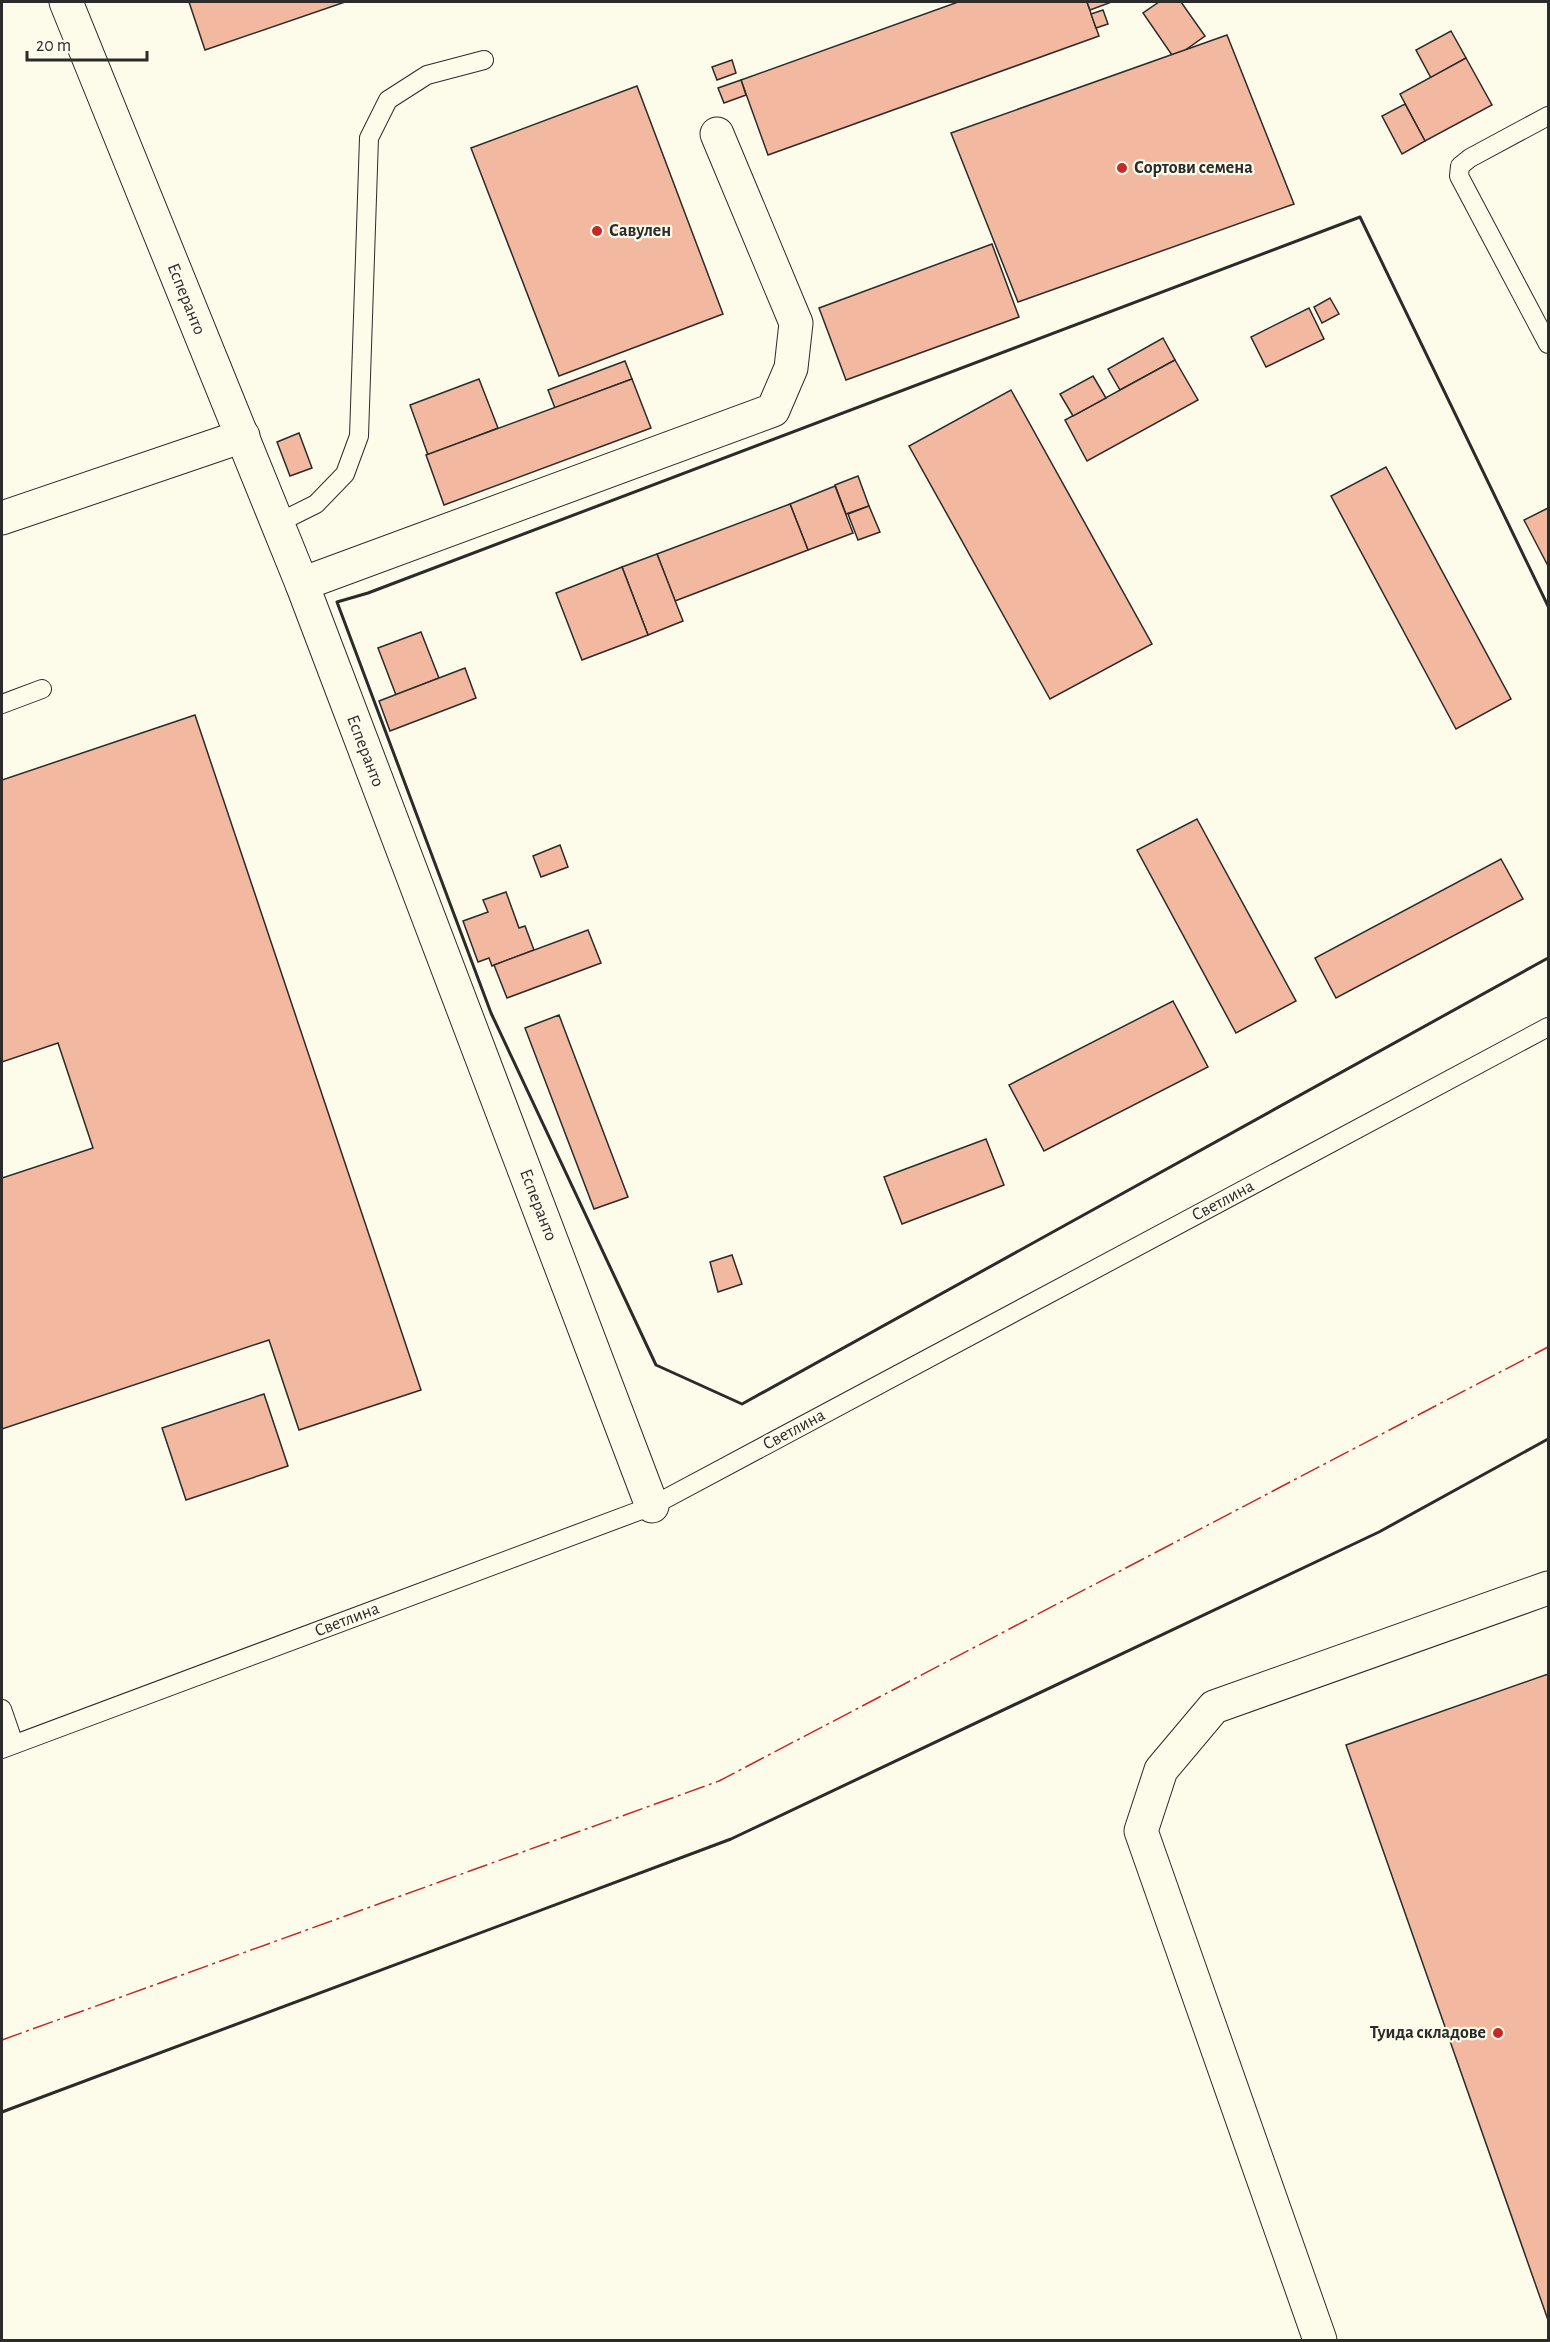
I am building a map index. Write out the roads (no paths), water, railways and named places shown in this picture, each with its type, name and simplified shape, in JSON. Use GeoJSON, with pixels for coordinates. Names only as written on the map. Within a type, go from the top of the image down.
{"type":"FeatureCollection","features":[{"type":"Feature","properties":{"kind":"street","name":"Есперанто"},"geometry":{"type":"LineString","coordinates":[[66,2],[302,584],[652,1506]]}},
{"type":"Feature","properties":{"kind":"street"},"geometry":{"type":"LineString","coordinates":[[302,584],[773,410],[791,368],[796,322],[717,134]]}},
{"type":"Feature","properties":{"kind":"street"},"geometry":{"type":"LineString","coordinates":[[2,518],[243,436]]}},
{"type":"Feature","properties":{"kind":"street"},"geometry":{"type":"LineString","coordinates":[[1320,2340],[1141,1831],[1161,1770],[1214,1707],[1548,1588]]}},
{"type":"Feature","properties":{"kind":"lane"},"geometry":{"type":"LineString","coordinates":[[278,523],[316,504],[345,474],[359,436],[369,138],[388,100],[427,75],[484,60]]}},
{"type":"Feature","properties":{"kind":"lane"},"geometry":{"type":"LineString","coordinates":[[1548,116],[1470,158],[1460,166],[1459,176],[1548,345]]}},
{"type":"Feature","properties":{"kind":"lane"},"geometry":{"type":"LineString","coordinates":[[2,704],[42,688]]}},
{"type":"Feature","properties":{"kind":"lane","name":"Светлина"},"geometry":{"type":"LineString","coordinates":[[8,1747],[652,1506],[1548,1027]]}},
{"type":"Feature","properties":{"kind":"lane"},"geometry":{"type":"LineString","coordinates":[[2,1709],[8,1747]]}},
{"type":"Feature","properties":{"kind":"place","name":"Сортови семена"},"geometry":{"type":"Point","coordinates":[1122,168]}},
{"type":"Feature","properties":{"kind":"place","name":"Савулен"},"geometry":{"type":"Point","coordinates":[597,231]}},
{"type":"Feature","properties":{"kind":"place","name":"Туида складове"},"geometry":{"type":"Point","coordinates":[1498,2033]}}]}
